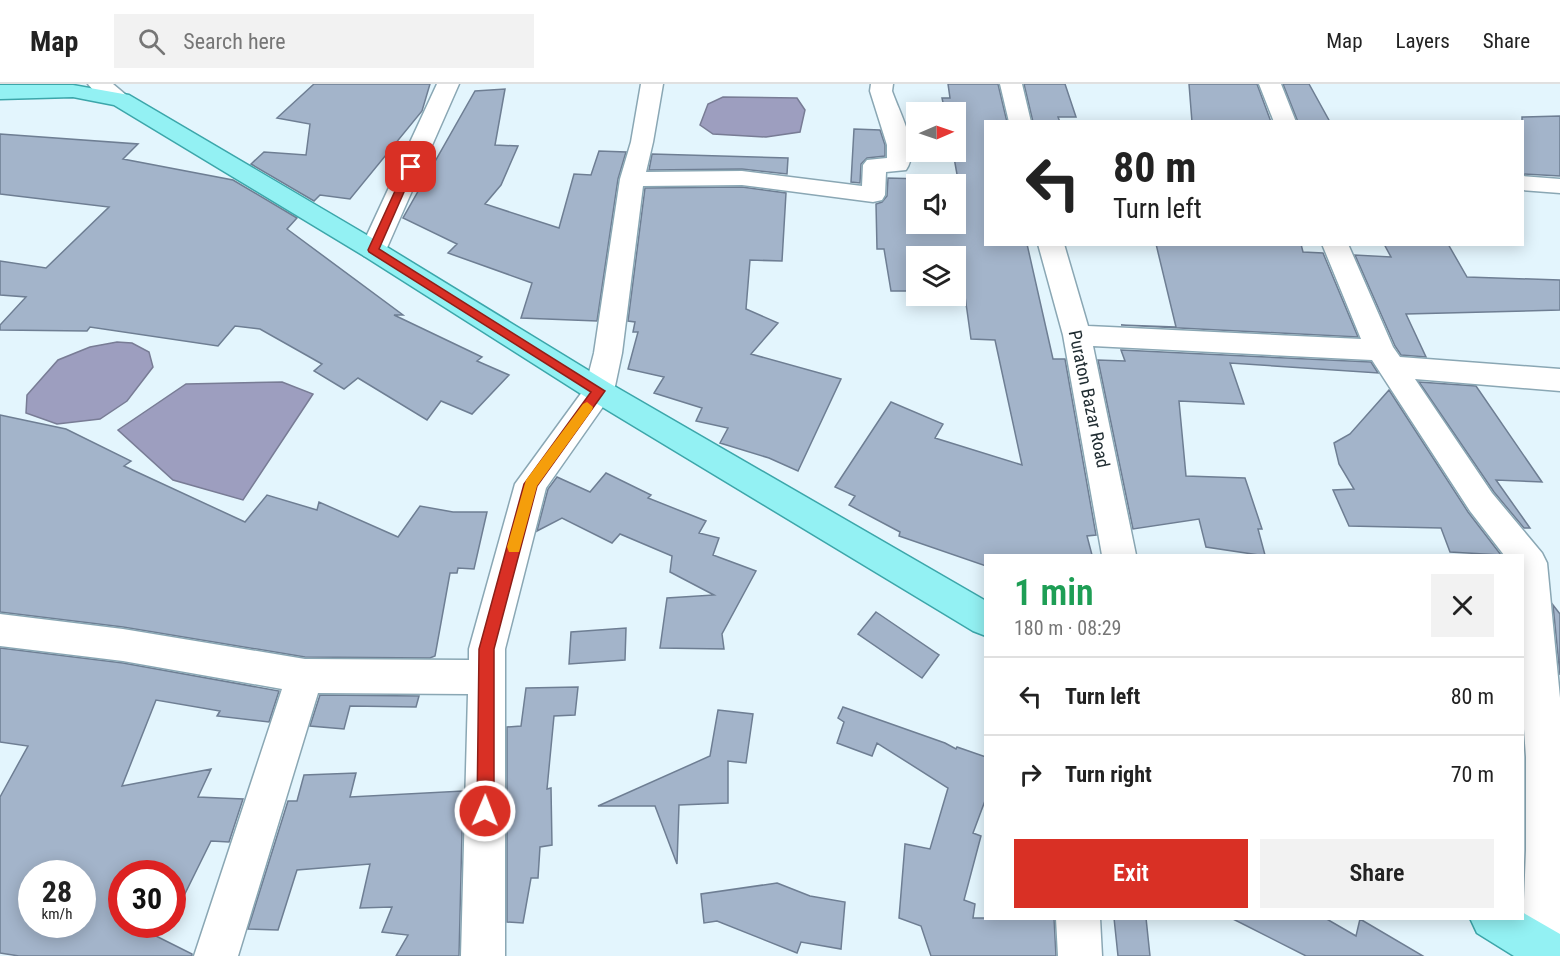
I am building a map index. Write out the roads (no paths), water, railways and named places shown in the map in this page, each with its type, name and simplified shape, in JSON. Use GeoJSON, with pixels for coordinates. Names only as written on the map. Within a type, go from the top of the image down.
{"type":"FeatureCollection","features":[{"type":"Feature","properties":{"kind":"main road"},"geometry":{"type":"LineString","coordinates":[[0,92],[110,92],[373,250],[599,391],[984,619]]}},
{"type":"Feature","properties":{"kind":"main road"},"geometry":{"type":"LineString","coordinates":[[1495,920],[1549,953]]}},
{"type":"Feature","properties":{"kind":"street"},"geometry":{"type":"LineString","coordinates":[[373,250],[448,84]]}},
{"type":"Feature","properties":{"kind":"street"},"geometry":{"type":"LineString","coordinates":[[483,956],[487,649],[531,484],[599,391],[608,353],[632,179],[642,142],[652,84]]}},
{"type":"Feature","properties":{"kind":"street"},"geometry":{"type":"LineString","coordinates":[[632,179],[742,178],[873,195],[875,165],[898,165],[899,145],[882,91],[882,84]]}},
{"type":"Feature","properties":{"kind":"street"},"geometry":{"type":"LineString","coordinates":[[1011,84],[1020,120]]}},
{"type":"Feature","properties":{"kind":"street"},"geometry":{"type":"LineString","coordinates":[[1270,84],[1284,120]]}},
{"type":"Feature","properties":{"kind":"street"},"geometry":{"type":"LineString","coordinates":[[1524,183],[1558,189]]}},
{"type":"Feature","properties":{"kind":"street","name":"Puraton Bazar Road"},"geometry":{"type":"LineString","coordinates":[[1052,246],[1077,335],[1119,554]]}},
{"type":"Feature","properties":{"kind":"street"},"geometry":{"type":"LineString","coordinates":[[1336,246],[1385,359],[1481,502],[1523,554]]}},
{"type":"Feature","properties":{"kind":"street"},"geometry":{"type":"LineString","coordinates":[[1077,335],[1385,359],[1560,380]]}},
{"type":"Feature","properties":{"kind":"street"},"geometry":{"type":"LineString","coordinates":[[1524,556],[1530,563],[1546,757],[1549,953]]}},
{"type":"Feature","properties":{"kind":"street"},"geometry":{"type":"LineString","coordinates":[[0,630],[123,645],[305,676],[487,677]]}},
{"type":"Feature","properties":{"kind":"street"},"geometry":{"type":"LineString","coordinates":[[216,956],[305,676]]}},
{"type":"Feature","properties":{"kind":"street"},"geometry":{"type":"LineString","coordinates":[[1078,920],[1080,956]]}},
{"type":"Feature","properties":{"kind":"water"},"geometry":{"type":"Polygon","coordinates":[[[723,97],[797,98],[805,110],[800,132],[766,137],[713,134],[700,125],[708,104],[723,97]]]}},
{"type":"Feature","properties":{"kind":"water"},"geometry":{"type":"Polygon","coordinates":[[[117,342],[132,343],[149,352],[153,367],[127,401],[100,419],[57,424],[26,413],[27,395],[58,360],[90,347],[117,342]]]}},
{"type":"Feature","properties":{"kind":"water"},"geometry":{"type":"Polygon","coordinates":[[[282,382],[313,394],[243,500],[173,480],[118,430],[186,384],[282,382]]]}}]}
